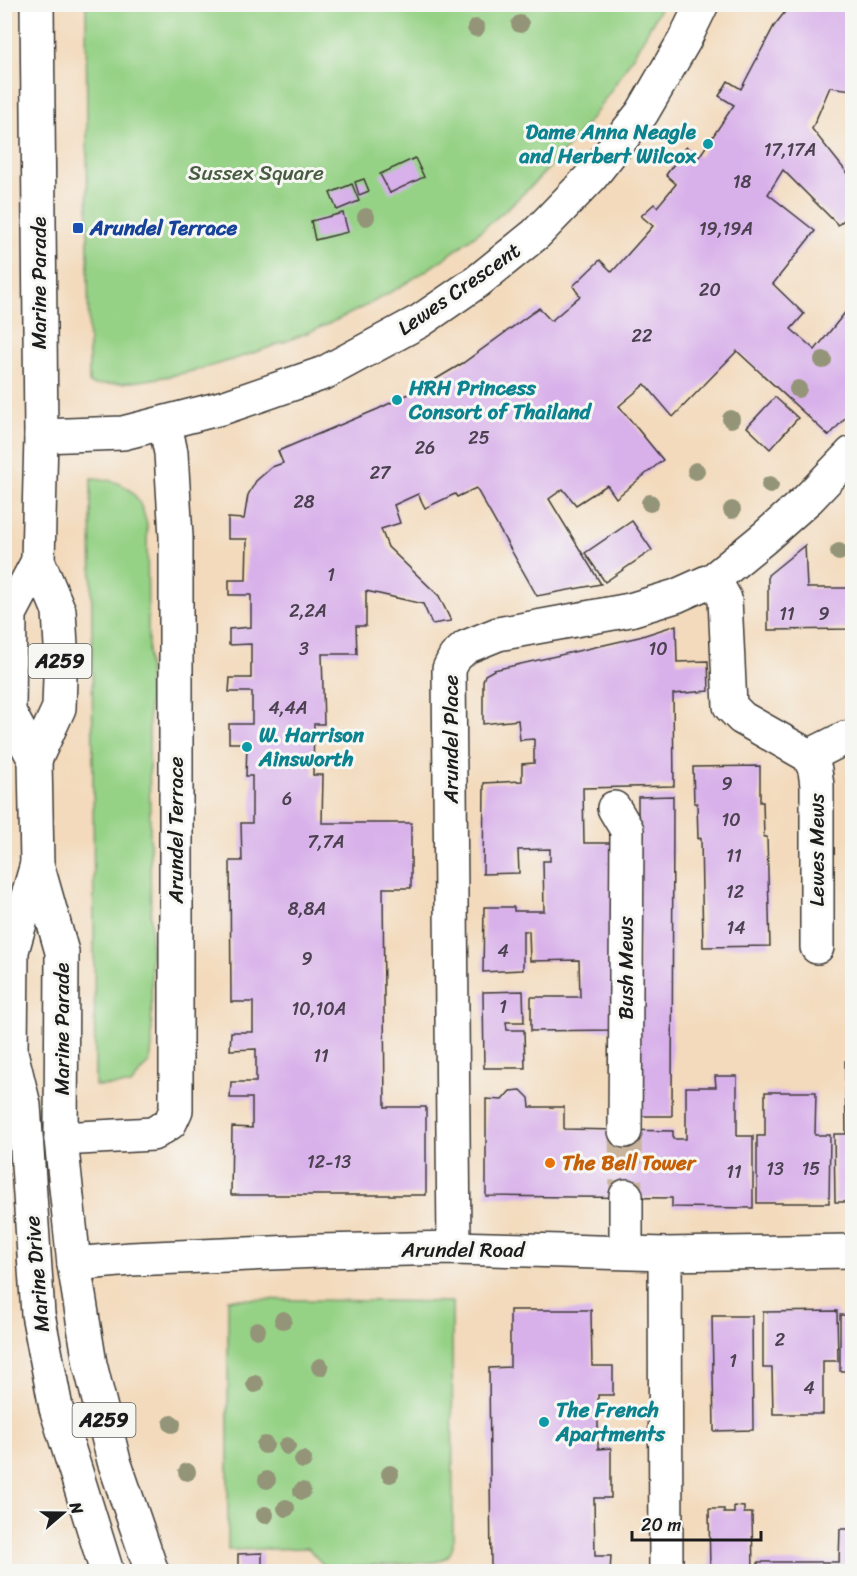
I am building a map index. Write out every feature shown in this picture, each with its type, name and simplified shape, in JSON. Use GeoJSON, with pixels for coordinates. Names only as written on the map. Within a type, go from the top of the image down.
{"type":"FeatureCollection","features":[{"type":"Feature","properties":{"kind":"street","name":"Marine Parade"},"geometry":{"type":"LineString","coordinates":[[37,4],[41,436],[38,561],[59,611],[61,646],[59,708],[35,760],[36,864],[62,952],[61,1139],[74,1264]]}},
{"type":"Feature","properties":{"kind":"street","name":"Lewes Crescent"},"geometry":{"type":"LineString","coordinates":[[41,436],[123,433],[225,407],[324,373],[420,321],[478,281],[536,234],[591,177],[642,113],[684,41],[702,4]]}},
{"type":"Feature","properties":{"kind":"street","name":"Arundel Terrace"},"geometry":{"type":"LineString","coordinates":[[61,1139],[153,1134],[170,1123],[176,1110],[176,537],[171,453],[165,424]]}},
{"type":"Feature","properties":{"kind":"street","name":"Arundel Place"},"geometry":{"type":"LineString","coordinates":[[454,1248],[449,669],[455,657],[466,647],[498,634],[630,610],[676,596],[714,579],[808,499],[852,453]]}},
{"type":"Feature","properties":{"kind":"street","name":"Marine Parade"},"geometry":{"type":"LineString","coordinates":[[35,760],[9,712],[10,614],[38,561]]}},
{"type":"Feature","properties":{"kind":"street"},"geometry":{"type":"LineString","coordinates":[[714,579],[726,598],[730,706],[742,718],[809,756],[845,738]]}},
{"type":"Feature","properties":{"kind":"street","name":"Lewes Mews"},"geometry":{"type":"LineString","coordinates":[[809,756],[815,770],[817,786],[817,947]]}},
{"type":"Feature","properties":{"kind":"street","name":"Bush Mews"},"geometry":{"type":"LineString","coordinates":[[614,807],[627,830],[625,1131]]}},
{"type":"Feature","properties":{"kind":"street","name":"Marine Drive"},"geometry":{"type":"LineString","coordinates":[[36,864],[12,951],[8,1062],[24,1105],[38,1314],[56,1408],[107,1572]]}},
{"type":"Feature","properties":{"kind":"street"},"geometry":{"type":"LineString","coordinates":[[626,1196],[626,1252]]}},
{"type":"Feature","properties":{"kind":"street","name":"Arundel Road"},"geometry":{"type":"LineString","coordinates":[[74,1264],[131,1259],[296,1252],[454,1248],[665,1254],[852,1251]]}},
{"type":"Feature","properties":{"kind":"street"},"geometry":{"type":"LineString","coordinates":[[665,1254],[666,1572]]}},
{"type":"Feature","properties":{"kind":"street","name":"Marine Drive"},"geometry":{"type":"LineString","coordinates":[[74,1264],[92,1375],[114,1461],[152,1572]]}},
{"type":"Feature","properties":{"kind":"green space","name":"Sussex Square"},"geometry":{"type":"Polygon","coordinates":[[[86,5],[662,5],[610,92],[556,160],[520,197],[481,231],[441,261],[353,313],[306,334],[256,352],[174,375],[132,382],[92,385],[89,382],[86,5]]]}},
{"type":"Feature","properties":{"kind":"green space"},"geometry":{"type":"Polygon","coordinates":[[[91,478],[113,481],[129,490],[140,504],[147,525],[152,1047],[150,1061],[131,1085],[95,1086],[91,478]]]}},
{"type":"Feature","properties":{"kind":"green space"},"geometry":{"type":"Polygon","coordinates":[[[228,1299],[452,1302],[453,1544],[448,1556],[435,1562],[326,1568],[308,1548],[228,1550],[228,1299]]]}},
{"type":"Feature","properties":{"kind":"building"},"geometry":{"type":"Polygon","coordinates":[[[797,4],[852,4],[852,90],[830,87],[812,129],[852,179],[852,213],[838,225],[783,170],[768,194],[815,231],[773,284],[804,314],[791,329],[815,350],[852,304],[852,410],[829,436],[737,351],[673,417],[645,384],[619,406],[663,460],[616,498],[607,485],[576,505],[563,489],[549,499],[601,584],[537,596],[476,488],[457,497],[455,494],[425,508],[418,494],[394,505],[400,523],[381,529],[388,547],[439,596],[451,621],[432,624],[423,604],[366,591],[366,626],[356,626],[357,654],[322,654],[324,724],[314,724],[313,775],[323,775],[322,823],[411,823],[411,888],[383,888],[385,1107],[426,1107],[426,1195],[231,1195],[232,1127],[252,1128],[252,1098],[230,1098],[231,1082],[256,1082],[256,1049],[230,1050],[231,1032],[253,1032],[253,1002],[231,1002],[230,861],[242,861],[241,823],[252,823],[252,776],[246,776],[247,743],[229,743],[229,724],[252,724],[252,692],[229,692],[230,678],[251,678],[251,644],[229,645],[229,629],[251,627],[251,595],[229,595],[229,580],[246,580],[247,539],[228,539],[228,518],[244,519],[248,495],[256,481],[272,467],[283,463],[278,451],[378,409],[421,388],[463,363],[539,308],[551,321],[580,296],[573,286],[600,260],[612,272],[653,226],[641,216],[654,204],[657,207],[676,184],[666,175],[686,147],[699,157],[734,105],[719,96],[728,81],[741,89],[774,26],[788,8],[797,4]]]}},
{"type":"Feature","properties":{"kind":"building"},"geometry":{"type":"Polygon","coordinates":[[[415,158],[424,177],[390,193],[380,174],[415,158]]]}},
{"type":"Feature","properties":{"kind":"building"},"geometry":{"type":"Polygon","coordinates":[[[364,179],[369,191],[359,195],[355,182],[364,179]]]}},
{"type":"Feature","properties":{"kind":"building"},"geometry":{"type":"Polygon","coordinates":[[[352,184],[359,201],[337,210],[330,193],[352,184]]]}},
{"type":"Feature","properties":{"kind":"building"},"geometry":{"type":"Polygon","coordinates":[[[343,213],[348,232],[315,240],[311,221],[343,213]]]}},
{"type":"Feature","properties":{"kind":"building"},"geometry":{"type":"Polygon","coordinates":[[[775,397],[798,418],[770,449],[747,427],[775,397]]]}},
{"type":"Feature","properties":{"kind":"building"},"geometry":{"type":"Polygon","coordinates":[[[632,521],[652,550],[605,582],[585,553],[632,521]]]}},
{"type":"Feature","properties":{"kind":"building"},"geometry":{"type":"Polygon","coordinates":[[[805,545],[807,588],[852,588],[852,629],[768,630],[768,575],[805,545]]]}},
{"type":"Feature","properties":{"kind":"building"},"geometry":{"type":"Polygon","coordinates":[[[676,625],[677,662],[708,661],[709,691],[673,694],[674,786],[583,788],[584,843],[613,843],[615,1030],[531,1031],[531,997],[580,997],[579,960],[530,961],[529,931],[523,931],[523,970],[483,972],[484,907],[514,907],[514,911],[544,911],[543,861],[550,861],[550,849],[518,850],[519,873],[483,874],[484,783],[522,781],[522,764],[534,763],[534,739],[520,740],[518,720],[483,724],[485,675],[494,670],[639,637],[676,625]]]}},
{"type":"Feature","properties":{"kind":"building"},"geometry":{"type":"Polygon","coordinates":[[[760,766],[760,802],[763,802],[764,837],[767,837],[770,946],[703,947],[701,838],[698,839],[693,767],[760,766]]]}},
{"type":"Feature","properties":{"kind":"building"},"geometry":{"type":"Polygon","coordinates":[[[673,796],[672,1116],[639,1116],[638,797],[673,796]]]}},
{"type":"Feature","properties":{"kind":"building"},"geometry":{"type":"Polygon","coordinates":[[[523,991],[524,1022],[506,1022],[507,1030],[524,1030],[525,1068],[484,1068],[483,992],[523,991]]]}},
{"type":"Feature","properties":{"kind":"building"},"geometry":{"type":"Polygon","coordinates":[[[845,1061],[852,1061],[852,1202],[835,1202],[834,1134],[846,1134],[845,1061]]]}},
{"type":"Feature","properties":{"kind":"building"},"geometry":{"type":"Polygon","coordinates":[[[715,1076],[737,1076],[737,1136],[753,1136],[753,1208],[672,1207],[672,1198],[486,1196],[486,1099],[502,1100],[510,1091],[521,1090],[529,1098],[530,1107],[564,1107],[564,1129],[673,1131],[673,1139],[686,1139],[686,1087],[716,1087],[715,1076]]]}},
{"type":"Feature","properties":{"kind":"building"},"geometry":{"type":"Polygon","coordinates":[[[765,1092],[816,1092],[815,1135],[830,1135],[829,1203],[757,1203],[757,1136],[765,1136],[765,1092]]]}},
{"type":"Feature","properties":{"kind":"building","name":"The French Apartments"},"geometry":{"type":"Polygon","coordinates":[[[510,1310],[591,1310],[592,1366],[613,1366],[613,1395],[598,1395],[598,1449],[611,1448],[611,1498],[594,1498],[595,1556],[611,1556],[610,1572],[491,1571],[489,1368],[510,1367],[510,1310]]]}},
{"type":"Feature","properties":{"kind":"building"},"geometry":{"type":"Polygon","coordinates":[[[837,1311],[838,1361],[823,1361],[823,1414],[773,1414],[772,1368],[763,1368],[763,1312],[837,1311]]]}},
{"type":"Feature","properties":{"kind":"building"},"geometry":{"type":"Polygon","coordinates":[[[840,1315],[852,1315],[852,1417],[850,1417],[850,1371],[840,1371],[840,1315]]]}},
{"type":"Feature","properties":{"kind":"building"},"geometry":{"type":"Polygon","coordinates":[[[712,1316],[752,1316],[753,1430],[714,1431],[712,1316]]]}},
{"type":"Feature","properties":{"kind":"building"},"geometry":{"type":"Polygon","coordinates":[[[734,1506],[744,1507],[744,1513],[752,1513],[753,1572],[710,1572],[709,1509],[724,1509],[724,1513],[734,1513],[734,1506]]]}},
{"type":"Feature","properties":{"kind":"building"},"geometry":{"type":"Polygon","coordinates":[[[840,1529],[852,1529],[852,1572],[758,1572],[758,1562],[839,1562],[840,1529]]]}},
{"type":"Feature","properties":{"kind":"building"},"geometry":{"type":"Polygon","coordinates":[[[262,1553],[262,1568],[238,1569],[238,1554],[262,1553]]]}},
{"type":"Feature","properties":{"kind":"tunnel"},"geometry":{"type":"LineString","coordinates":[[625,1131],[626,1196]]}},
{"type":"Feature","properties":{"kind":"place","name":"Dame Anna Neagle and Herbert Wilcox"},"geometry":{"type":"Point","coordinates":[708,144]}},
{"type":"Feature","properties":{"kind":"place","name":"Arundel Terrace"},"geometry":{"type":"Point","coordinates":[78,228]}},
{"type":"Feature","properties":{"kind":"place","name":"HRH Princess Consort of Thailand"},"geometry":{"type":"Point","coordinates":[397,400]}},
{"type":"Feature","properties":{"kind":"place","name":"W. Harrison Ainsworth"},"geometry":{"type":"Point","coordinates":[247,747]}},
{"type":"Feature","properties":{"kind":"place","name":"The Bell Tower"},"geometry":{"type":"Point","coordinates":[550,1163]}},
{"type":"Feature","properties":{"kind":"place","name":"The French Apartments"},"geometry":{"type":"Point","coordinates":[544,1422]}}]}
